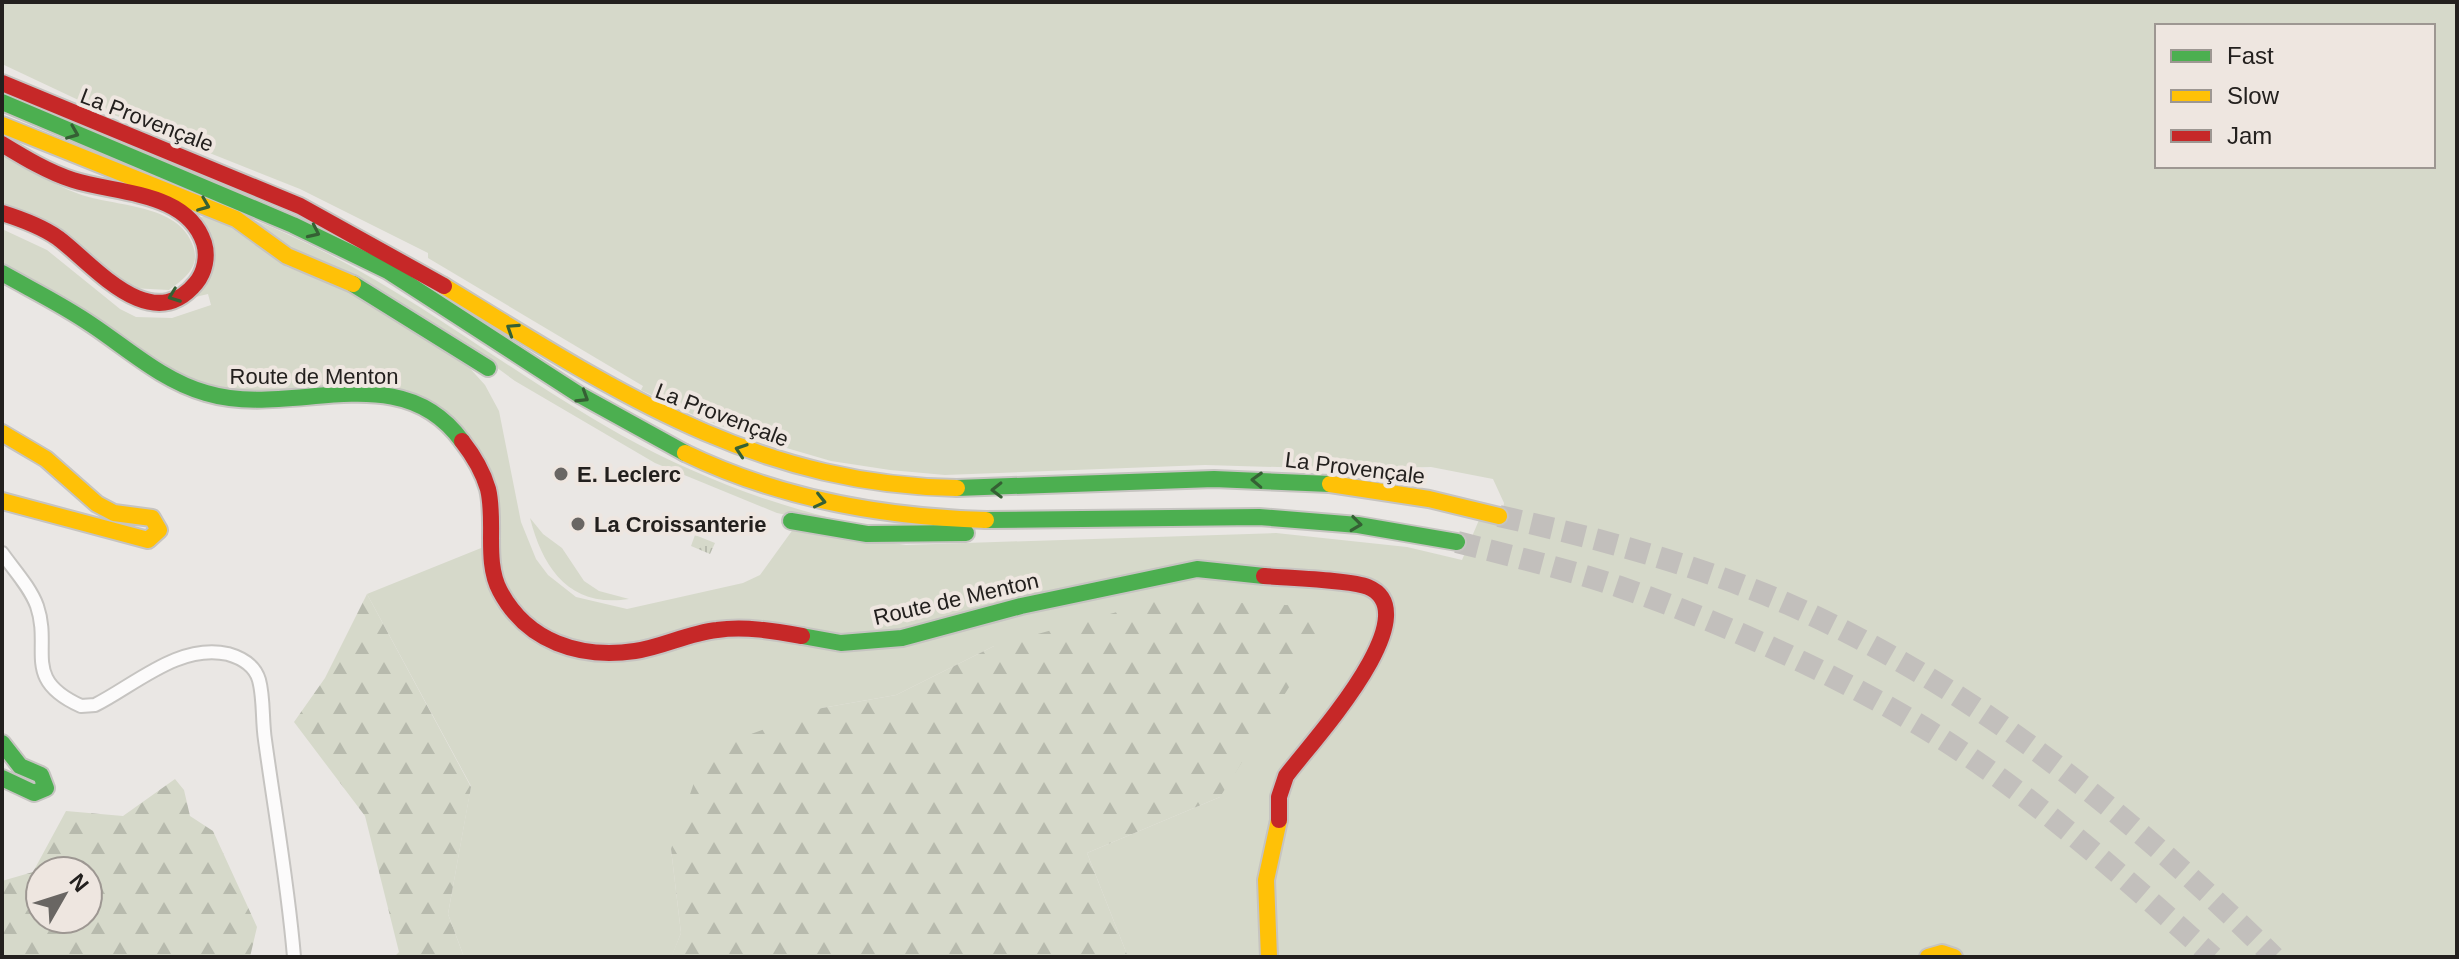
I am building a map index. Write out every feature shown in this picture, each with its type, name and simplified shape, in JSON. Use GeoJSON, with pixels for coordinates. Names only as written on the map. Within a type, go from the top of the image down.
{"type":"FeatureCollection","features":[{"type":"Feature","properties":{"kind":"main road","name":"La Provençale"},"geometry":{"type":"LineString","coordinates":[[2,83],[323,217],[415,268],[644,409],[706,437],[772,460],[861,481],[966,490],[1215,479],[1326,484],[1432,499],[1499,516]]}},
{"type":"Feature","properties":{"kind":"main road","name":"La Provençale"},"geometry":{"type":"LineString","coordinates":[[2,102],[322,236],[394,275],[626,423],[734,475],[813,499],[911,517],[986,522],[1277,517],[1359,524],[1457,542]]}},
{"type":"Feature","properties":{"kind":"main road"},"geometry":{"type":"LineString","coordinates":[[2,125],[236,219],[305,266],[365,289],[488,368]]}},
{"type":"Feature","properties":{"kind":"main road"},"geometry":{"type":"LineString","coordinates":[[2,144],[75,181],[176,209],[200,232],[206,250],[204,268],[194,285],[177,297],[156,302],[135,298],[100,276],[55,236],[2,213]]}},
{"type":"Feature","properties":{"kind":"main road","name":"Route de Menton"},"geometry":{"type":"LineString","coordinates":[[2,273],[89,324],[146,366],[184,388],[227,398],[385,394],[428,407],[447,420],[460,436],[488,490],[493,563],[498,587],[511,610],[527,626],[553,643],[579,652],[635,651],[689,634],[720,629],[768,630],[841,643],[902,638],[1021,606],[1197,569],[1368,587],[1384,603],[1388,627],[1355,682],[1286,776],[1281,789],[1279,833],[1265,887],[1269,957]]}},
{"type":"Feature","properties":{"kind":"main road"},"geometry":{"type":"LineString","coordinates":[[2,433],[46,459],[97,504],[114,513],[152,518],[159,530],[148,540],[2,501]]}},
{"type":"Feature","properties":{"kind":"main road"},"geometry":{"type":"LineString","coordinates":[[791,521],[867,534],[914,536],[1016,531],[1111,519]]}},
{"type":"Feature","properties":{"kind":"main road"},"geometry":{"type":"LineString","coordinates":[[2,743],[20,766],[41,775],[46,788],[34,793],[2,778]]}},
{"type":"Feature","properties":{"kind":"street"},"geometry":{"type":"LineString","coordinates":[[2,553],[37,605],[39,655],[43,672],[53,687],[81,706],[95,705],[123,691],[140,677],[192,655],[225,653],[252,666],[259,679],[265,739],[287,869],[294,957]]}},
{"type":"Feature","properties":{"kind":"green space"},"geometry":{"type":"Polygon","coordinates":[[[2,2],[2457,2],[2457,957],[1128,957],[1087,853],[1220,797],[994,646],[896,695],[822,708],[671,849],[681,933],[672,956],[464,957],[448,914],[471,786],[367,594],[501,540],[493,481],[483,458],[462,427],[427,401],[235,393],[175,379],[2,267],[2,229],[47,250],[120,309],[136,317],[172,318],[211,305],[208,294],[191,298],[201,217],[213,215],[287,267],[349,290],[467,365],[485,385],[499,411],[521,522],[536,559],[548,575],[576,597],[627,609],[743,583],[760,575],[794,528],[906,545],[1276,533],[1407,547],[1462,560],[1479,520],[1501,525],[1504,503],[1493,479],[1431,467],[1344,469],[1205,465],[945,475],[831,461],[704,420],[641,390],[643,386],[428,258],[428,253],[300,189],[89,105],[2,64],[2,2]]]}},
{"type":"Feature","properties":{"kind":"green space"},"geometry":{"type":"Polygon","coordinates":[[[2,152],[69,190],[144,209],[174,222],[186,232],[193,246],[195,260],[190,272],[169,290],[131,288],[2,205],[2,152]]]}},
{"type":"Feature","properties":{"kind":"green space"},"geometry":{"type":"Polygon","coordinates":[[[249,218],[300,240],[394,291],[621,435],[698,473],[752,494],[835,519],[836,525],[777,513],[655,463],[515,381],[474,351],[310,261],[249,218]]]}},
{"type":"Feature","properties":{"kind":"green space"},"geometry":{"type":"Polygon","coordinates":[[[530,518],[543,534],[562,548],[584,581],[599,591],[629,599],[590,597],[562,581],[543,553],[530,518]]]}},
{"type":"Feature","properties":{"kind":"green space"},"geometry":{"type":"Polygon","coordinates":[[[695,535],[715,543],[710,554],[691,546],[695,535]]]}},
{"type":"Feature","properties":{"kind":"green space"},"geometry":{"type":"Polygon","coordinates":[[[367,594],[471,787],[448,914],[464,957],[394,957],[399,952],[365,816],[294,722],[325,678],[367,594]]]}},
{"type":"Feature","properties":{"kind":"green space"},"geometry":{"type":"Polygon","coordinates":[[[1164,599],[1307,606],[1325,630],[1220,797],[1087,853],[1128,957],[664,957],[672,955],[681,933],[671,849],[705,751],[822,708],[896,695],[994,646],[1164,599]]]}},
{"type":"Feature","properties":{"kind":"green space"},"geometry":{"type":"Polygon","coordinates":[[[175,779],[184,790],[190,816],[213,831],[257,927],[250,957],[2,957],[2,881],[24,875],[24,935],[104,935],[104,855],[42,855],[66,811],[123,816],[175,779]]]}},
{"type":"Feature","properties":{"kind":"tunnel"},"geometry":{"type":"LineString","coordinates":[[1499,516],[1573,533],[1718,576],[1788,604],[1857,637],[1923,674],[2047,758],[2106,805],[2163,853],[2274,957]]}},
{"type":"Feature","properties":{"kind":"tunnel"},"geometry":{"type":"LineString","coordinates":[[1457,542],[1580,574],[1713,622],[1808,665],[1901,714],[1984,767],[2044,811],[2213,957]]}},
{"type":"Feature","properties":{"kind":"traffic: fast"},"geometry":{"type":"LineString","coordinates":[[2,102],[293,225],[388,271],[578,394],[685,453]]}},
{"type":"Feature","properties":{"kind":"traffic: fast"},"geometry":{"type":"LineString","coordinates":[[2,273],[70,311],[146,364],[190,388],[239,399],[376,394],[408,400],[436,415],[462,441]]}},
{"type":"Feature","properties":{"kind":"traffic: fast"},"geometry":{"type":"LineString","coordinates":[[353,284],[488,368]]}},
{"type":"Feature","properties":{"kind":"traffic: fast"},"geometry":{"type":"LineString","coordinates":[[957,488],[1214,479],[1330,484]]}},
{"type":"Feature","properties":{"kind":"traffic: fast"},"geometry":{"type":"LineString","coordinates":[[986,520],[1259,517],[1358,525],[1457,542]]}},
{"type":"Feature","properties":{"kind":"traffic: fast"},"geometry":{"type":"LineString","coordinates":[[791,521],[867,534],[966,533]]}},
{"type":"Feature","properties":{"kind":"traffic: fast"},"geometry":{"type":"LineString","coordinates":[[802,636],[841,643],[902,638],[1021,606],[1197,569],[1264,576]]}},
{"type":"Feature","properties":{"kind":"traffic: fast"},"geometry":{"type":"LineString","coordinates":[[2,743],[20,766],[41,775],[46,788],[34,793],[2,778]]}},
{"type":"Feature","properties":{"kind":"traffic: slow"},"geometry":{"type":"LineString","coordinates":[[2,125],[236,219],[287,256],[353,284]]}},
{"type":"Feature","properties":{"kind":"traffic: slow"},"geometry":{"type":"LineString","coordinates":[[444,286],[626,394],[749,450],[814,470],[883,483],[957,488]]}},
{"type":"Feature","properties":{"kind":"traffic: slow"},"geometry":{"type":"LineString","coordinates":[[2,433],[46,459],[97,504],[114,513],[152,518],[159,530],[148,540],[2,501]]}},
{"type":"Feature","properties":{"kind":"traffic: slow"},"geometry":{"type":"LineString","coordinates":[[685,453],[757,482],[832,503],[908,515],[986,520]]}},
{"type":"Feature","properties":{"kind":"traffic: slow"},"geometry":{"type":"LineString","coordinates":[[1330,484],[1429,499],[1499,516]]}},
{"type":"Feature","properties":{"kind":"traffic: slow"},"geometry":{"type":"LineString","coordinates":[[1269,957],[1266,880],[1279,820]]}},
{"type":"Feature","properties":{"kind":"traffic: slow"},"geometry":{"type":"LineString","coordinates":[[1928,957],[1942,953],[1954,957]]}},
{"type":"Feature","properties":{"kind":"traffic: jam"},"geometry":{"type":"LineString","coordinates":[[2,83],[300,206],[444,286]]}},
{"type":"Feature","properties":{"kind":"traffic: jam"},"geometry":{"type":"LineString","coordinates":[[2,144],[64,177],[149,197],[183,213],[204,243],[204,269],[196,283],[179,298],[160,303],[142,300],[105,278],[51,234],[2,213]]}},
{"type":"Feature","properties":{"kind":"traffic: jam"},"geometry":{"type":"LineString","coordinates":[[462,441],[488,489],[495,579],[511,609],[540,635],[575,649],[615,653],[728,629],[802,636]]}},
{"type":"Feature","properties":{"kind":"traffic: jam"},"geometry":{"type":"LineString","coordinates":[[1264,576],[1360,585],[1368,587],[1384,602],[1385,624],[1376,651],[1338,711],[1286,776],[1279,797],[1279,820]]}},
{"type":"Feature","properties":{"kind":"place","name":"E. Leclerc"},"geometry":{"type":"Point","coordinates":[561,474]}},
{"type":"Feature","properties":{"kind":"place","name":"La Croissanterie"},"geometry":{"type":"Point","coordinates":[578,524]}}]}
